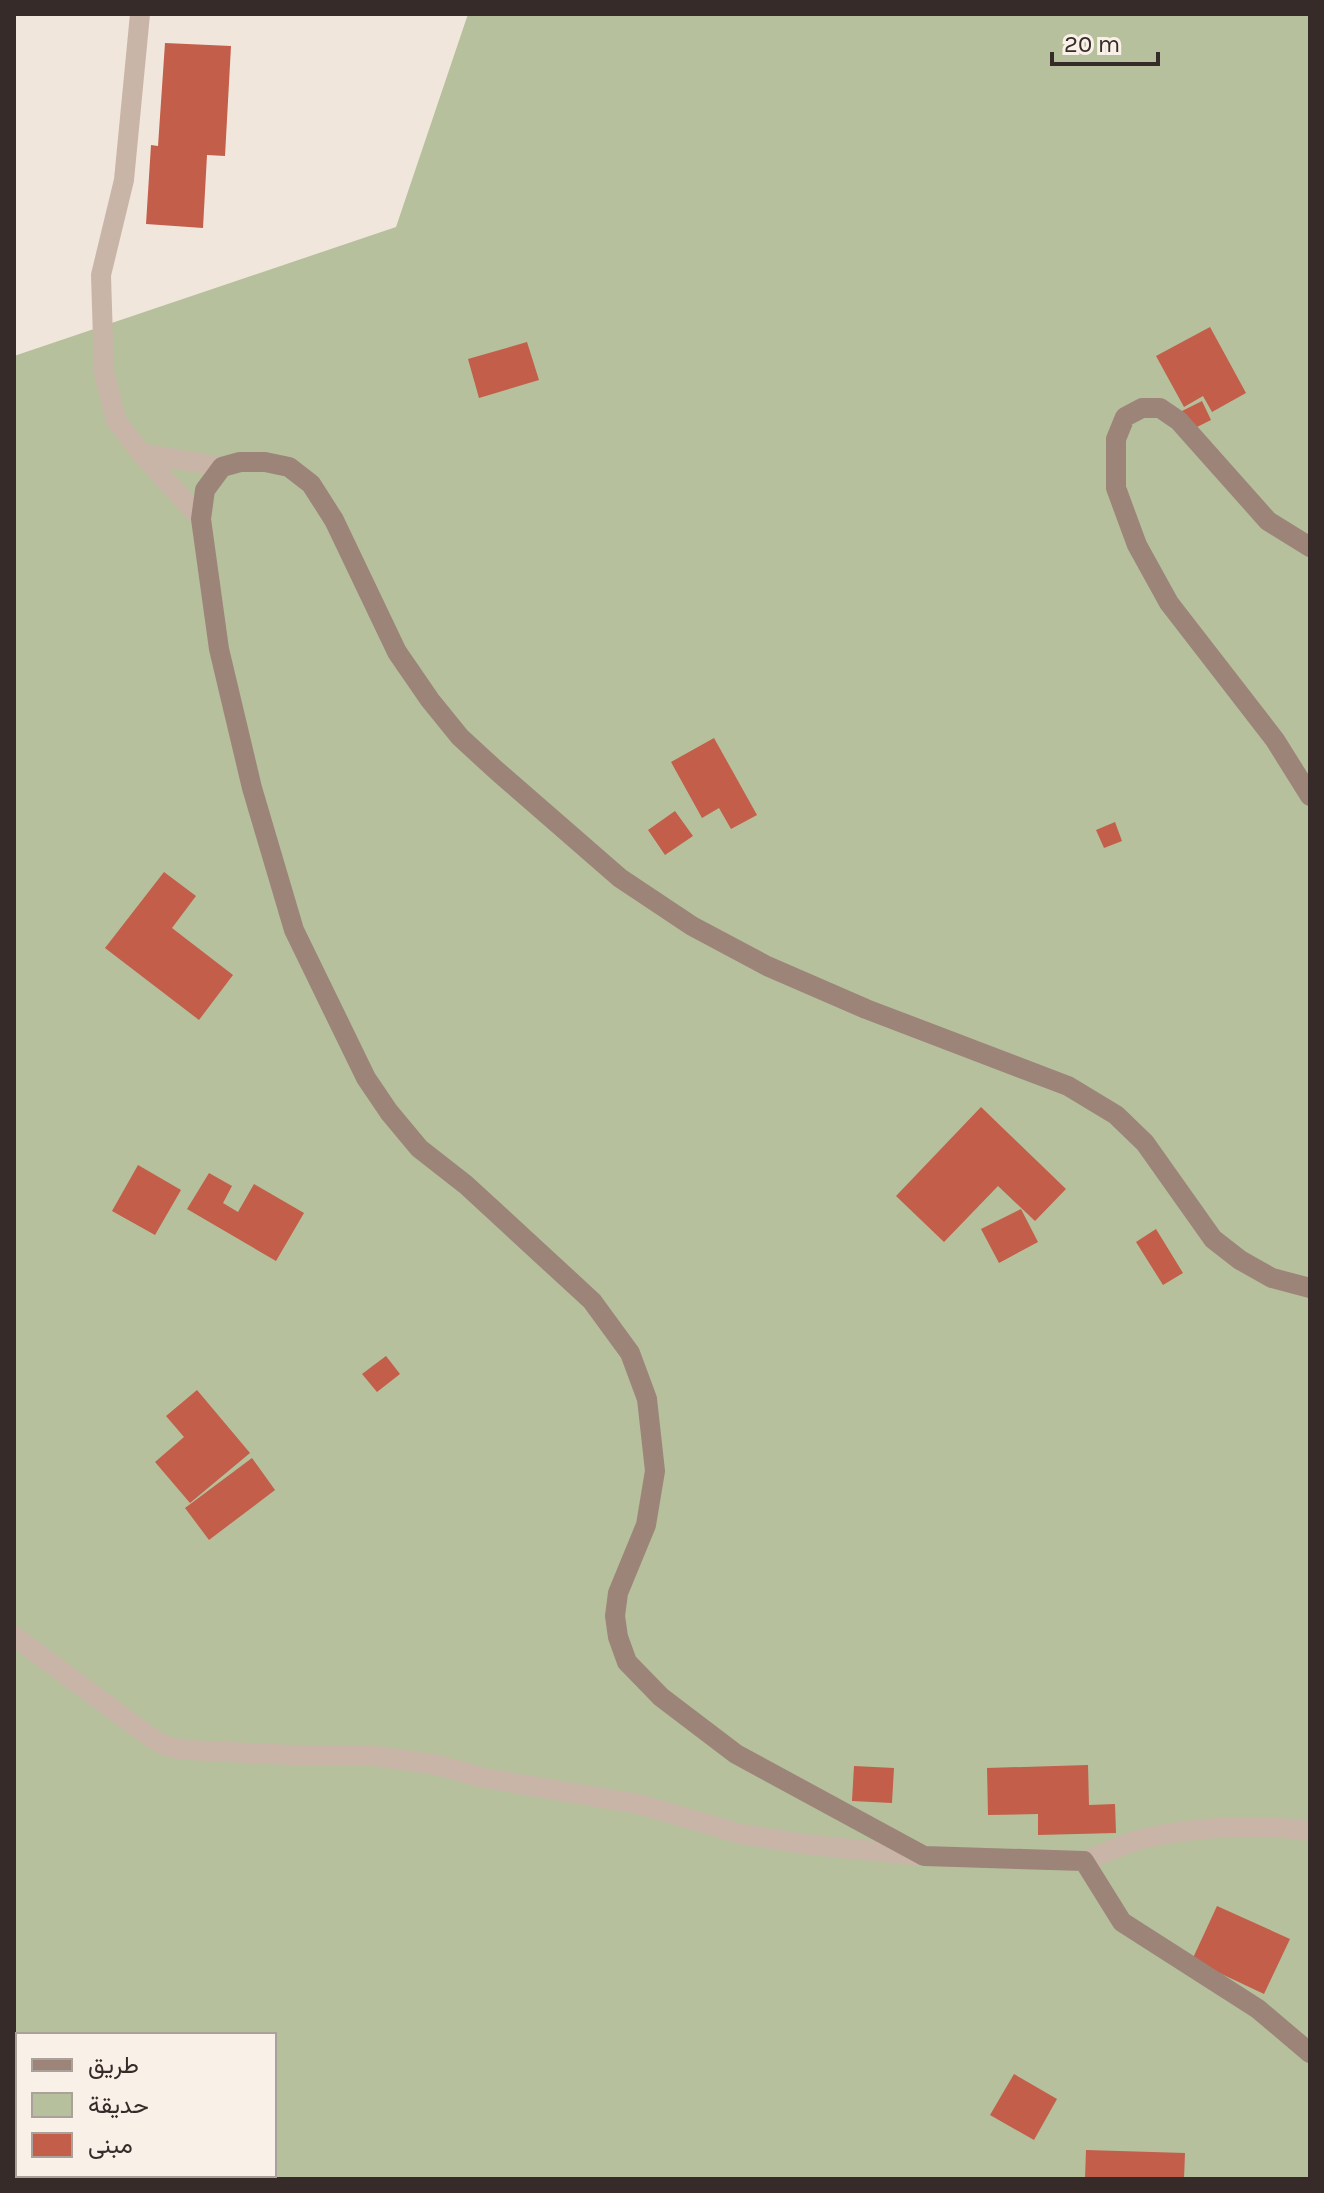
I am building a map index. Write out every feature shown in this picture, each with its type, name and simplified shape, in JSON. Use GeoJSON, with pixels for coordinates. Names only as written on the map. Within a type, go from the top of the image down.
{"type":"FeatureCollection","features":[{"type":"Feature","properties":{"kind":"main road"},"geometry":{"type":"LineString","coordinates":[[1310,547],[1268,521],[1179,421],[1160,408],[1142,408],[1125,417],[1116,439],[1116,488],[1137,545],[1169,603],[1275,740],[1310,796]]}},
{"type":"Feature","properties":{"kind":"main road"},"geometry":{"type":"LineString","coordinates":[[1310,1288],[1272,1278],[1240,1260],[1213,1239],[1145,1143],[1116,1115],[1068,1086],[866,1009],[767,966],[692,926],[620,878],[460,737],[430,700],[397,652],[334,520],[311,484],[289,467],[265,462],[240,462],[222,467],[205,490],[201,519],[219,649],[252,788],[294,930],[366,1078],[419,1148],[465,1184],[592,1301],[630,1353],[639,1376],[647,1399],[655,1471],[646,1525],[618,1593],[615,1616],[627,1662],[661,1697],[736,1754],[924,1856],[1084,1861],[1122,1922],[1258,2009],[1310,2053]]}},
{"type":"Feature","properties":{"kind":"street"},"geometry":{"type":"LineString","coordinates":[[140,14],[124,180],[101,275],[104,372],[116,420],[141,453],[201,519]]}},
{"type":"Feature","properties":{"kind":"street"},"geometry":{"type":"LineString","coordinates":[[141,453],[222,467]]}},
{"type":"Feature","properties":{"kind":"street"},"geometry":{"type":"LineString","coordinates":[[14,1636],[166,1746],[223,1752],[391,1758],[437,1765],[484,1778],[638,1804],[741,1834],[810,1845],[924,1856]]}},
{"type":"Feature","properties":{"kind":"street"},"geometry":{"type":"LineString","coordinates":[[1084,1861],[1140,1840],[1181,1832],[1286,1828],[1310,1831]]}},
{"type":"Feature","properties":{"kind":"green space"},"geometry":{"type":"Polygon","coordinates":[[[468,14],[1310,14],[1310,2179],[14,2179],[14,356],[396,227],[468,14]]]}},
{"type":"Feature","properties":{"kind":"building"},"geometry":{"type":"Polygon","coordinates":[[[165,43],[231,46],[225,156],[207,155],[203,228],[146,224],[151,145],[158,146],[165,43]]]}},
{"type":"Feature","properties":{"kind":"building"},"geometry":{"type":"Polygon","coordinates":[[[1210,327],[1246,393],[1212,412],[1203,396],[1184,407],[1156,356],[1210,327]]]}},
{"type":"Feature","properties":{"kind":"building"},"geometry":{"type":"Polygon","coordinates":[[[527,342],[539,380],[479,398],[468,359],[527,342]]]}},
{"type":"Feature","properties":{"kind":"building"},"geometry":{"type":"Polygon","coordinates":[[[1202,401],[1211,420],[1191,430],[1182,411],[1202,401]]]}},
{"type":"Feature","properties":{"kind":"building"},"geometry":{"type":"Polygon","coordinates":[[[714,738],[757,815],[731,829],[719,808],[702,818],[671,762],[714,738]]]}},
{"type":"Feature","properties":{"kind":"building"},"geometry":{"type":"Polygon","coordinates":[[[675,811],[693,836],[665,855],[648,830],[675,811]]]}},
{"type":"Feature","properties":{"kind":"building"},"geometry":{"type":"Polygon","coordinates":[[[1115,822],[1122,841],[1104,848],[1096,830],[1115,822]]]}},
{"type":"Feature","properties":{"kind":"building"},"geometry":{"type":"Polygon","coordinates":[[[164,872],[196,896],[172,928],[233,975],[199,1020],[105,948],[164,872]]]}},
{"type":"Feature","properties":{"kind":"building"},"geometry":{"type":"Polygon","coordinates":[[[981,1107],[1066,1189],[1035,1221],[998,1186],[944,1242],[896,1196],[981,1107]]]}},
{"type":"Feature","properties":{"kind":"building"},"geometry":{"type":"Polygon","coordinates":[[[138,1165],[181,1190],[155,1235],[112,1211],[138,1165]]]}},
{"type":"Feature","properties":{"kind":"building"},"geometry":{"type":"Polygon","coordinates":[[[209,1173],[232,1186],[223,1203],[238,1212],[254,1184],[304,1213],[276,1261],[187,1209],[209,1173]]]}},
{"type":"Feature","properties":{"kind":"building"},"geometry":{"type":"Polygon","coordinates":[[[1021,1209],[1038,1242],[999,1263],[981,1229],[1021,1209]]]}},
{"type":"Feature","properties":{"kind":"building"},"geometry":{"type":"Polygon","coordinates":[[[1156,1229],[1183,1273],[1163,1285],[1136,1242],[1156,1229]]]}},
{"type":"Feature","properties":{"kind":"building"},"geometry":{"type":"Polygon","coordinates":[[[386,1356],[400,1374],[377,1392],[362,1374],[386,1356]]]}},
{"type":"Feature","properties":{"kind":"building"},"geometry":{"type":"Polygon","coordinates":[[[197,1390],[250,1453],[190,1503],[155,1462],[184,1437],[166,1416],[197,1390]]]}},
{"type":"Feature","properties":{"kind":"building"},"geometry":{"type":"Polygon","coordinates":[[[252,1458],[275,1490],[209,1540],[185,1508],[252,1458]]]}},
{"type":"Feature","properties":{"kind":"building"},"geometry":{"type":"Polygon","coordinates":[[[1088,1765],[1089,1805],[1115,1804],[1116,1833],[1038,1835],[1038,1814],[988,1815],[987,1768],[1088,1765]]]}},
{"type":"Feature","properties":{"kind":"building"},"geometry":{"type":"Polygon","coordinates":[[[854,1766],[894,1768],[892,1803],[852,1801],[854,1766]]]}},
{"type":"Feature","properties":{"kind":"building"},"geometry":{"type":"Polygon","coordinates":[[[1217,1906],[1290,1939],[1264,1994],[1192,1960],[1217,1906]]]}},
{"type":"Feature","properties":{"kind":"building"},"geometry":{"type":"Polygon","coordinates":[[[1014,2074],[1057,2099],[1034,2140],[990,2115],[1014,2074]]]}},
{"type":"Feature","properties":{"kind":"building"},"geometry":{"type":"Polygon","coordinates":[[[1086,2150],[1185,2153],[1184,2179],[1085,2179],[1086,2150]]]}}]}
